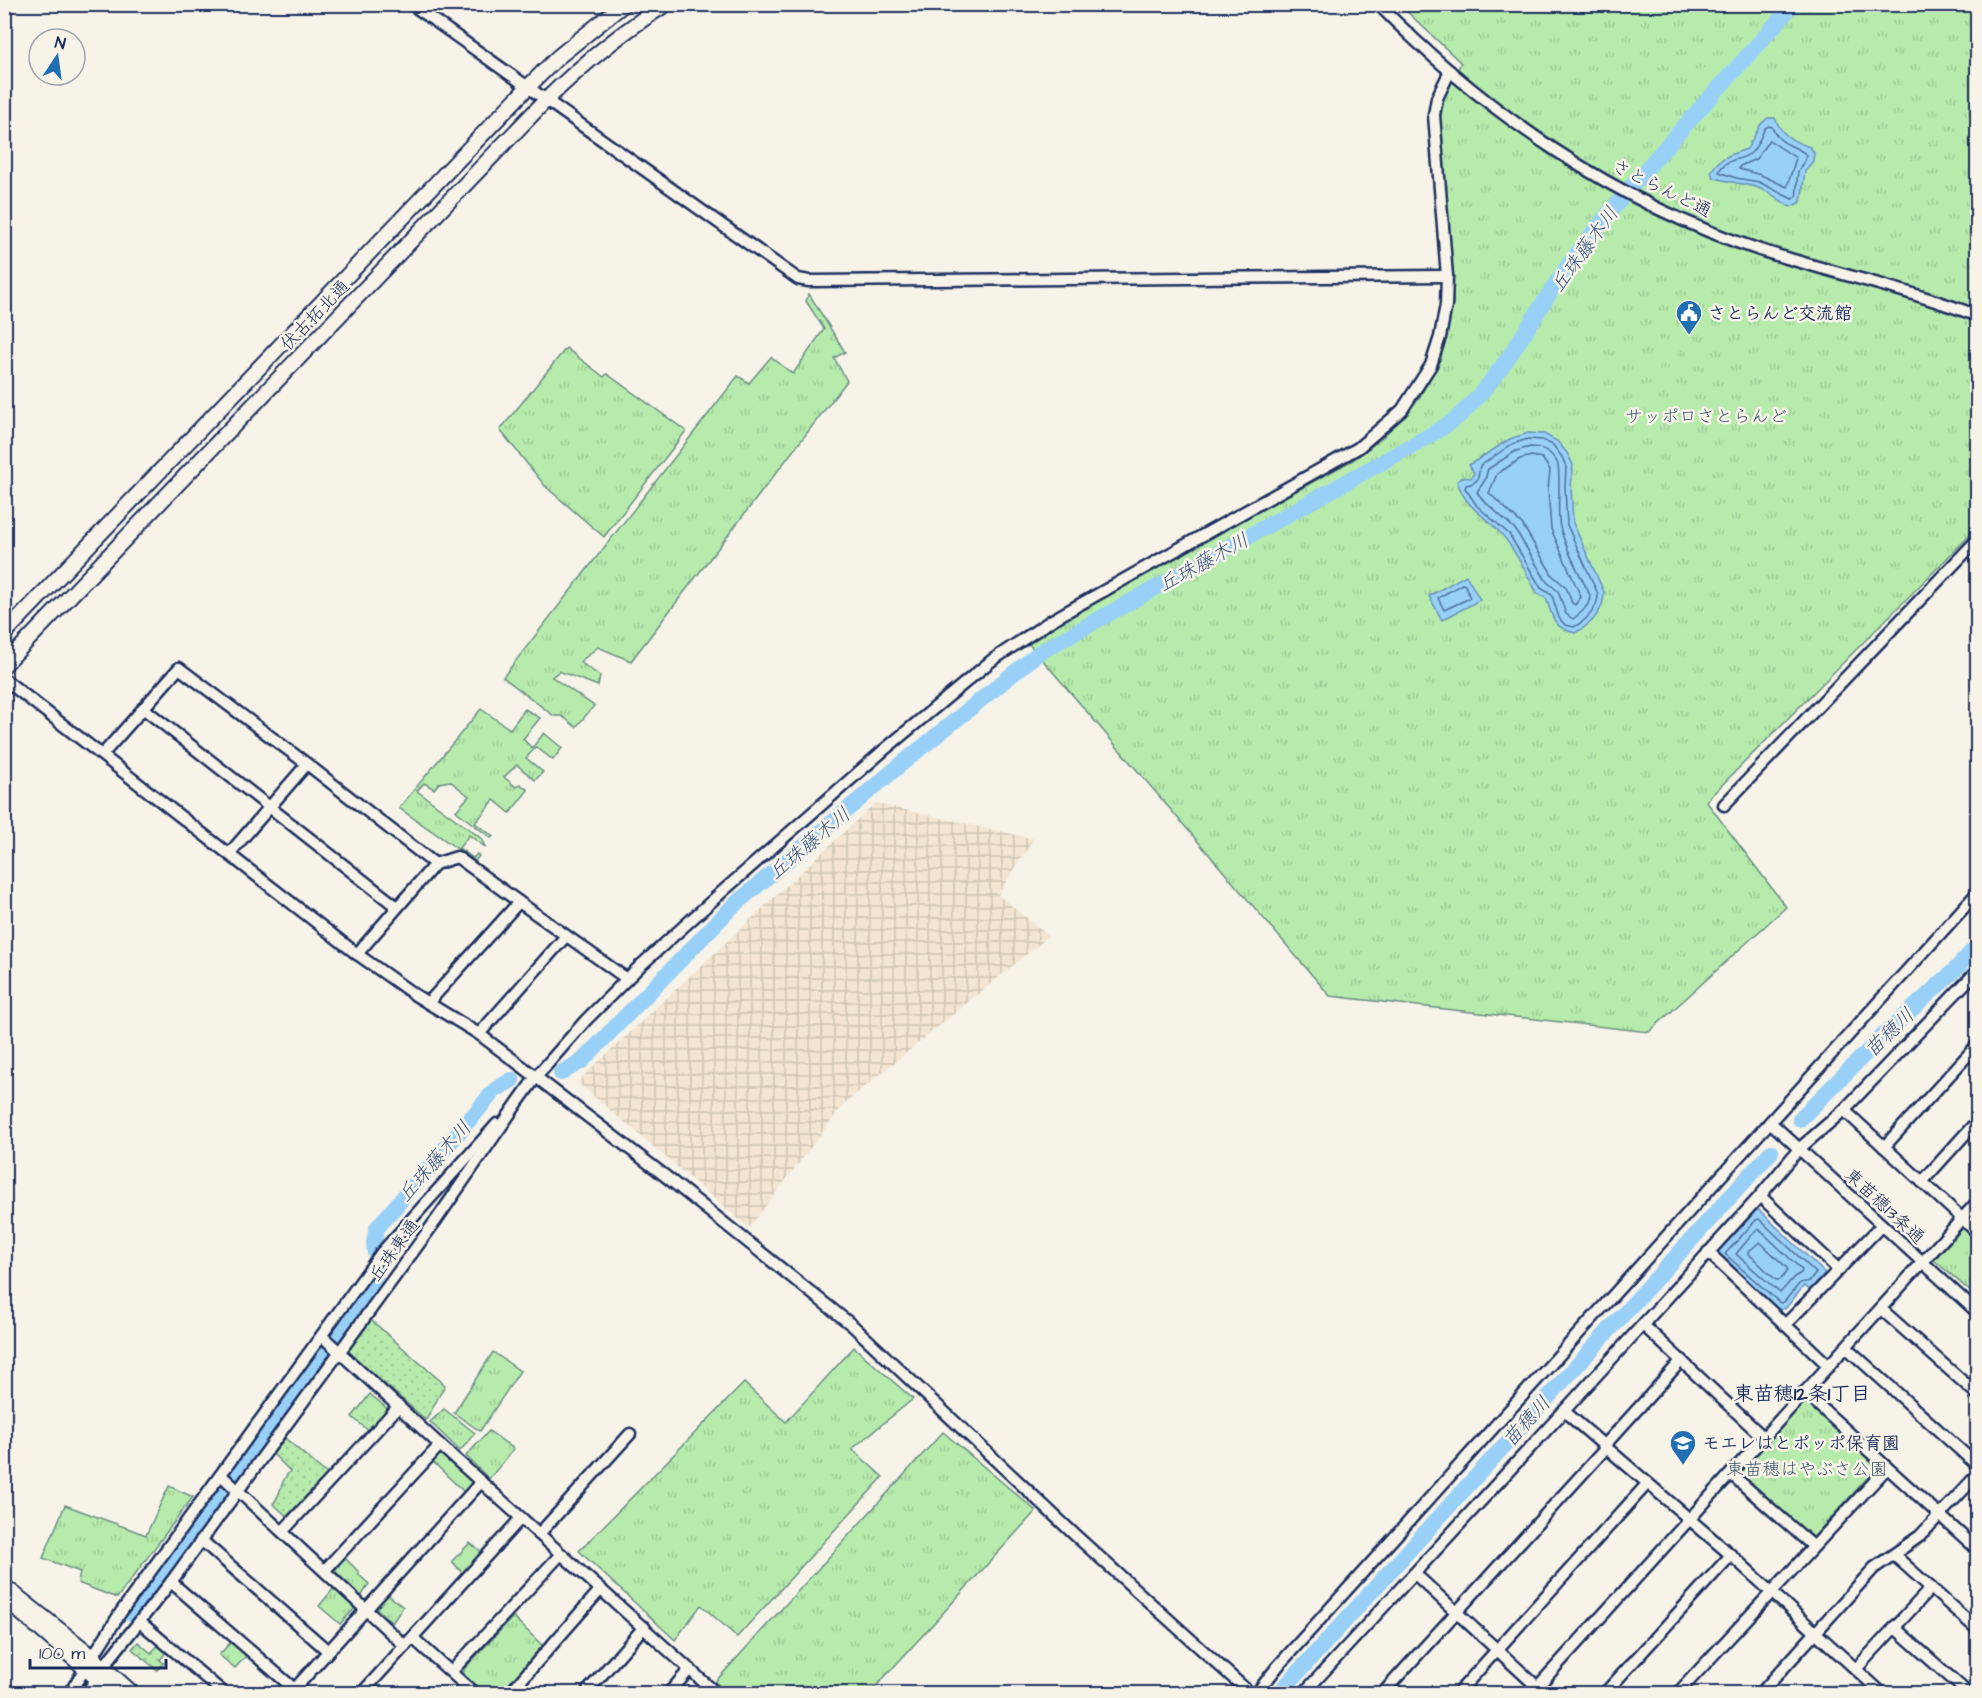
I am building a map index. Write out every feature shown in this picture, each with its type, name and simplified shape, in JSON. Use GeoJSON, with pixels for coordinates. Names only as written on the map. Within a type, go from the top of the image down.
{"type":"FeatureCollection","features":[{"type":"Feature","properties":{"kind":"main road","name":"伏古拓北通"},"geometry":{"type":"LineString","coordinates":[[4,634],[527,88],[575,43],[624,4]]}},
{"type":"Feature","properties":{"kind":"main road","name":"伏古拓北通"},"geometry":{"type":"LineString","coordinates":[[4,665],[545,101],[610,43],[666,4]]}},
{"type":"Feature","properties":{"kind":"main road"},"geometry":{"type":"LineString","coordinates":[[4,1586],[95,1668],[115,1694]]}},
{"type":"Feature","properties":{"kind":"main road"},"geometry":{"type":"LineString","coordinates":[[4,1598],[95,1668],[134,1694]]}},
{"type":"Feature","properties":{"kind":"street"},"geometry":{"type":"LineString","coordinates":[[411,4],[798,279],[809,281],[1447,276]]}},
{"type":"Feature","properties":{"kind":"street"},"geometry":{"type":"LineString","coordinates":[[427,4],[428,16]]}},
{"type":"Feature","properties":{"kind":"street","name":"さとらんど通"},"geometry":{"type":"LineString","coordinates":[[1378,4],[1412,40],[1512,120],[1572,160],[1640,198],[1698,226],[1759,249],[1904,290],[1977,316]]}},
{"type":"Feature","properties":{"kind":"street"},"geometry":{"type":"LineString","coordinates":[[518,1102],[536,1077],[586,1020],[627,979],[732,883],[884,750],[1011,646],[1062,614],[1358,448],[1402,410],[1431,365],[1440,337],[1446,305],[1447,276],[1434,114],[1437,98],[1450,71]]}},
{"type":"Feature","properties":{"kind":"street"},"geometry":{"type":"LineString","coordinates":[[1724,805],[1977,539]]}},
{"type":"Feature","properties":{"kind":"street"},"geometry":{"type":"LineString","coordinates":[[102,755],[178,668],[307,764],[435,864]]}},
{"type":"Feature","properties":{"kind":"street"},"geometry":{"type":"LineString","coordinates":[[4,679],[357,954],[479,1034],[536,1077],[664,1175],[853,1326],[1075,1535],[1251,1694]]}},
{"type":"Feature","properties":{"kind":"street"},"geometry":{"type":"LineString","coordinates":[[143,708],[397,907]]}},
{"type":"Feature","properties":{"kind":"street"},"geometry":{"type":"LineString","coordinates":[[229,854],[307,764]]}},
{"type":"Feature","properties":{"kind":"street"},"geometry":{"type":"LineString","coordinates":[[357,954],[435,864],[457,857],[627,979]]}},
{"type":"Feature","properties":{"kind":"street"},"geometry":{"type":"LineString","coordinates":[[1256,1694],[1278,1665],[1977,892]]}},
{"type":"Feature","properties":{"kind":"street"},"geometry":{"type":"LineString","coordinates":[[429,1003],[519,902]]}},
{"type":"Feature","properties":{"kind":"street"},"geometry":{"type":"LineString","coordinates":[[479,1034],[567,936]]}},
{"type":"Feature","properties":{"kind":"street"},"geometry":{"type":"LineString","coordinates":[[1303,1694],[1760,1196],[1798,1149],[1844,1110],[1977,970]]}},
{"type":"Feature","properties":{"kind":"street"},"geometry":{"type":"LineString","coordinates":[[1884,1147],[1977,1044]]}},
{"type":"Feature","properties":{"kind":"street","name":"丘珠東通"},"geometry":{"type":"LineString","coordinates":[[86,1694],[95,1668],[121,1612],[382,1252],[518,1102]]}},
{"type":"Feature","properties":{"kind":"street","name":"丘珠東通"},"geometry":{"type":"LineString","coordinates":[[69,1694],[140,1622],[171,1582],[480,1159],[518,1102]]}},
{"type":"Feature","properties":{"kind":"street"},"geometry":{"type":"LineString","coordinates":[[1844,1110],[1977,1233]]}},
{"type":"Feature","properties":{"kind":"street"},"geometry":{"type":"LineString","coordinates":[[1922,1182],[1977,1120]]}},
{"type":"Feature","properties":{"kind":"street","name":"東苗穂13条通"},"geometry":{"type":"LineString","coordinates":[[1770,1122],[1977,1313]]}},
{"type":"Feature","properties":{"kind":"street"},"geometry":{"type":"LineString","coordinates":[[1760,1196],[1839,1270]]}},
{"type":"Feature","properties":{"kind":"street"},"geometry":{"type":"LineString","coordinates":[[1415,1574],[1498,1649],[1538,1691],[1689,1519],[1977,1201]]}},
{"type":"Feature","properties":{"kind":"street"},"geometry":{"type":"LineString","coordinates":[[1785,1325],[1882,1225]]}},
{"type":"Feature","properties":{"kind":"street"},"geometry":{"type":"LineString","coordinates":[[1708,1252],[1829,1366]]}},
{"type":"Feature","properties":{"kind":"street"},"geometry":{"type":"LineString","coordinates":[[1881,1309],[1977,1395]]}},
{"type":"Feature","properties":{"kind":"street"},"geometry":{"type":"LineString","coordinates":[[1643,1324],[1763,1437]]}},
{"type":"Feature","properties":{"kind":"street"},"geometry":{"type":"LineString","coordinates":[[322,1336],[520,1518],[717,1694]]}},
{"type":"Feature","properties":{"kind":"street"},"geometry":{"type":"LineString","coordinates":[[1846,1347],[1977,1466]]}},
{"type":"Feature","properties":{"kind":"street"},"geometry":{"type":"LineString","coordinates":[[1382,1694],[1682,1360]]}},
{"type":"Feature","properties":{"kind":"street"},"geometry":{"type":"LineString","coordinates":[[1804,1392],[1977,1550]]}},
{"type":"Feature","properties":{"kind":"street"},"geometry":{"type":"LineString","coordinates":[[283,1532],[399,1406]]}},
{"type":"Feature","properties":{"kind":"street"},"geometry":{"type":"LineString","coordinates":[[1564,1411],[1731,1555],[1883,1694]]}},
{"type":"Feature","properties":{"kind":"street"},"geometry":{"type":"LineString","coordinates":[[539,1534],[630,1434]]}},
{"type":"Feature","properties":{"kind":"street"},"geometry":{"type":"LineString","coordinates":[[325,1570],[440,1445]]}},
{"type":"Feature","properties":{"kind":"street"},"geometry":{"type":"LineString","coordinates":[[1677,1694],[1887,1468]]}},
{"type":"Feature","properties":{"kind":"street"},"geometry":{"type":"LineString","coordinates":[[1731,1474],[1813,1546]]}},
{"type":"Feature","properties":{"kind":"street"},"geometry":{"type":"LineString","coordinates":[[1765,1692],[1874,1568],[1920,1536],[1977,1474]]}},
{"type":"Feature","properties":{"kind":"street"},"geometry":{"type":"LineString","coordinates":[[221,1475],[367,1610],[451,1672],[475,1694]]}},
{"type":"Feature","properties":{"kind":"street"},"geometry":{"type":"LineString","coordinates":[[171,1582],[295,1692],[328,1651],[481,1482]]}},
{"type":"Feature","properties":{"kind":"street"},"geometry":{"type":"LineString","coordinates":[[1457,1694],[1647,1484]]}},
{"type":"Feature","properties":{"kind":"street"},"geometry":{"type":"LineString","coordinates":[[361,1694],[520,1518]]}},
{"type":"Feature","properties":{"kind":"street"},"geometry":{"type":"LineString","coordinates":[[201,1540],[328,1651]]}},
{"type":"Feature","properties":{"kind":"street"},"geometry":{"type":"LineString","coordinates":[[451,1672],[561,1554]]}},
{"type":"Feature","properties":{"kind":"street"},"geometry":{"type":"LineString","coordinates":[[1604,1694],[1731,1555]]}},
{"type":"Feature","properties":{"kind":"street"},"geometry":{"type":"LineString","coordinates":[[1894,1555],[1977,1630]]}},
{"type":"Feature","properties":{"kind":"street"},"geometry":{"type":"LineString","coordinates":[[1856,1669],[1931,1588]]}},
{"type":"Feature","properties":{"kind":"street"},"geometry":{"type":"LineString","coordinates":[[509,1694],[601,1589]]}},
{"type":"Feature","properties":{"kind":"street"},"geometry":{"type":"LineString","coordinates":[[140,1622],[225,1694]]}},
{"type":"Feature","properties":{"kind":"street"},"geometry":{"type":"LineString","coordinates":[[585,1694],[644,1627]]}},
{"type":"Feature","properties":{"kind":"street"},"geometry":{"type":"LineString","coordinates":[[1894,1627],[1968,1694]]}},
{"type":"Feature","properties":{"kind":"street"},"geometry":{"type":"LineString","coordinates":[[668,1694],[690,1670]]}},
{"type":"Feature","properties":{"kind":"shaded area"},"geometry":{"type":"Polygon","coordinates":[[[875,803],[1034,839],[998,895],[1049,936],[844,1104],[749,1228],[577,1082],[875,803]]]}},
{"type":"Feature","properties":{"kind":"green space","name":"サッポロさとらんど"},"geometry":{"type":"Polygon","coordinates":[[[1400,5],[1977,5],[1977,528],[1706,801],[1786,907],[1649,1032],[1330,996],[1029,644],[1031,639],[1069,615],[1353,460],[1382,438],[1419,398],[1435,370],[1445,341],[1453,302],[1440,120],[1445,93],[1461,63],[1400,5]]]}},
{"type":"Feature","properties":{"kind":"green space"},"geometry":{"type":"Polygon","coordinates":[[[809,294],[845,352],[834,358],[847,381],[631,661],[598,647],[580,662],[600,676],[598,686],[559,671],[552,677],[594,706],[576,727],[562,716],[554,716],[503,677],[738,376],[749,383],[771,357],[793,374],[824,329],[806,301],[809,294]]]}},
{"type":"Feature","properties":{"kind":"green space"},"geometry":{"type":"Polygon","coordinates":[[[566,348],[604,377],[607,374],[686,431],[604,537],[546,487],[500,430],[566,348]]]}},
{"type":"Feature","properties":{"kind":"green space"},"geometry":{"type":"Polygon","coordinates":[[[481,709],[510,729],[525,709],[540,718],[523,739],[532,748],[544,733],[562,748],[553,760],[536,747],[526,758],[543,772],[535,780],[517,765],[504,777],[516,787],[520,784],[528,790],[510,813],[494,800],[475,823],[493,836],[491,838],[456,811],[469,796],[450,781],[439,783],[434,789],[424,783],[417,791],[481,838],[485,847],[469,835],[459,848],[473,858],[477,854],[479,856],[475,861],[399,808],[481,709]]]}},
{"type":"Feature","properties":{"kind":"green space"},"geometry":{"type":"Polygon","coordinates":[[[1963,1228],[1977,1241],[1977,1297],[1934,1260],[1963,1228]]]}},
{"type":"Feature","properties":{"kind":"green space"},"geometry":{"type":"Polygon","coordinates":[[[370,1319],[445,1385],[426,1420],[346,1350],[370,1319]]]}},
{"type":"Feature","properties":{"kind":"green space"},"geometry":{"type":"Polygon","coordinates":[[[854,1347],[913,1399],[852,1449],[883,1477],[737,1637],[701,1605],[675,1640],[579,1551],[744,1383],[786,1422],[854,1347]]]}},
{"type":"Feature","properties":{"kind":"green space"},"geometry":{"type":"Polygon","coordinates":[[[493,1352],[520,1371],[480,1431],[454,1413],[493,1352]]]}},
{"type":"Feature","properties":{"kind":"green space"},"geometry":{"type":"Polygon","coordinates":[[[370,1394],[390,1411],[370,1432],[352,1417],[370,1394]]]}},
{"type":"Feature","properties":{"kind":"green space","name":"東苗穂はやぶさ公園"},"geometry":{"type":"Polygon","coordinates":[[[1802,1398],[1878,1466],[1811,1540],[1736,1472],[1802,1398]]]}},
{"type":"Feature","properties":{"kind":"green space"},"geometry":{"type":"Polygon","coordinates":[[[444,1409],[475,1433],[460,1451],[430,1422],[444,1409]]]}},
{"type":"Feature","properties":{"kind":"green space"},"geometry":{"type":"Polygon","coordinates":[[[489,1431],[514,1449],[489,1479],[466,1456],[489,1431]]]}},
{"type":"Feature","properties":{"kind":"green space"},"geometry":{"type":"Polygon","coordinates":[[[943,1432],[1036,1511],[870,1693],[728,1693],[715,1682],[943,1432]]]}},
{"type":"Feature","properties":{"kind":"green space"},"geometry":{"type":"Polygon","coordinates":[[[285,1438],[327,1474],[287,1516],[273,1504],[290,1471],[273,1454],[285,1438]]]}},
{"type":"Feature","properties":{"kind":"green space"},"geometry":{"type":"Polygon","coordinates":[[[442,1452],[475,1483],[466,1494],[432,1461],[442,1452]]]}},
{"type":"Feature","properties":{"kind":"green space"},"geometry":{"type":"Polygon","coordinates":[[[169,1486],[193,1497],[117,1598],[78,1583],[80,1572],[43,1558],[65,1505],[146,1535],[169,1486]]]}},
{"type":"Feature","properties":{"kind":"green space"},"geometry":{"type":"Polygon","coordinates":[[[470,1543],[483,1553],[464,1575],[452,1561],[470,1543]]]}},
{"type":"Feature","properties":{"kind":"green space"},"geometry":{"type":"Polygon","coordinates":[[[344,1557],[369,1584],[361,1597],[335,1571],[344,1557]]]}},
{"type":"Feature","properties":{"kind":"green space"},"geometry":{"type":"Polygon","coordinates":[[[334,1588],[356,1607],[340,1624],[319,1606],[334,1588]]]}},
{"type":"Feature","properties":{"kind":"green space"},"geometry":{"type":"Polygon","coordinates":[[[386,1593],[403,1607],[392,1623],[374,1606],[386,1593]]]}},
{"type":"Feature","properties":{"kind":"green space"},"geometry":{"type":"Polygon","coordinates":[[[513,1617],[544,1647],[504,1693],[485,1693],[464,1675],[464,1669],[513,1617]]]}},
{"type":"Feature","properties":{"kind":"green space"},"geometry":{"type":"Polygon","coordinates":[[[232,1641],[249,1653],[235,1668],[219,1655],[232,1641]]]}},
{"type":"Feature","properties":{"kind":"green space"},"geometry":{"type":"Polygon","coordinates":[[[138,1642],[151,1653],[159,1644],[167,1651],[160,1660],[164,1663],[157,1670],[132,1649],[138,1642]]]}},
{"type":"Feature","properties":{"kind":"water"},"geometry":{"type":"Polygon","coordinates":[[[1768,118],[1775,118],[1784,134],[1810,147],[1814,153],[1813,161],[1805,171],[1801,202],[1790,207],[1768,192],[1756,187],[1714,178],[1711,172],[1722,159],[1747,149],[1761,124],[1768,118]]]}},
{"type":"Feature","properties":{"kind":"water"},"geometry":{"type":"Polygon","coordinates":[[[1528,433],[1544,434],[1557,441],[1573,465],[1571,487],[1573,523],[1604,592],[1602,605],[1596,616],[1575,633],[1558,625],[1546,598],[1537,593],[1509,543],[1471,506],[1457,481],[1463,477],[1471,478],[1474,473],[1469,465],[1510,439],[1528,433]]]}},
{"type":"Feature","properties":{"kind":"water"},"geometry":{"type":"Polygon","coordinates":[[[1466,575],[1480,600],[1442,620],[1429,596],[1466,575]]]}},
{"type":"Feature","properties":{"kind":"water"},"geometry":{"type":"Polygon","coordinates":[[[1756,1210],[1759,1210],[1824,1272],[1810,1290],[1804,1286],[1779,1313],[1717,1256],[1718,1252],[1756,1210]]]}},
{"type":"Feature","properties":{"kind":"waterway","name":"丘珠藤木川"},"geometry":{"type":"LineString","coordinates":[[561,1073],[582,1061],[732,907],[905,761],[1040,652],[1413,445],[1459,416],[1493,378],[1564,272],[1604,219],[1793,4]]}},
{"type":"Feature","properties":{"kind":"waterway","name":"苗穂川"},"geometry":{"type":"LineString","coordinates":[[1800,1119],[1885,1034],[1954,971],[1978,945]]}},
{"type":"Feature","properties":{"kind":"waterway","name":"丘珠藤木川"},"geometry":{"type":"LineString","coordinates":[[375,1253],[374,1242],[377,1228],[495,1090],[512,1080]]}},
{"type":"Feature","properties":{"kind":"waterway","name":"苗穂川"},"geometry":{"type":"LineString","coordinates":[[1282,1690],[1771,1152]]}},
{"type":"Feature","properties":{"kind":"waterway","name":"丘珠藤木川"},"geometry":{"type":"LineString","coordinates":[[337,1335],[374,1283],[376,1272]]}},
{"type":"Feature","properties":{"kind":"waterway","name":"丘珠藤木川"},"geometry":{"type":"LineString","coordinates":[[236,1472],[328,1347]]}},
{"type":"Feature","properties":{"kind":"waterway","name":"丘珠藤木川"},"geometry":{"type":"LineString","coordinates":[[131,1613],[223,1490]]}},
{"type":"Feature","properties":{"kind":"place","name":"さとらんど交流館"},"geometry":{"type":"Point","coordinates":[1689,336]}},
{"type":"Feature","properties":{"kind":"place","name":"モエレはとポッポ保育園"},"geometry":{"type":"Point","coordinates":[1683,1466]}},
{"type":"Feature","properties":{"kind":"district","name":"東苗穂12条1丁目"},"geometry":{"type":"Point","coordinates":[1802,1393]}}]}
